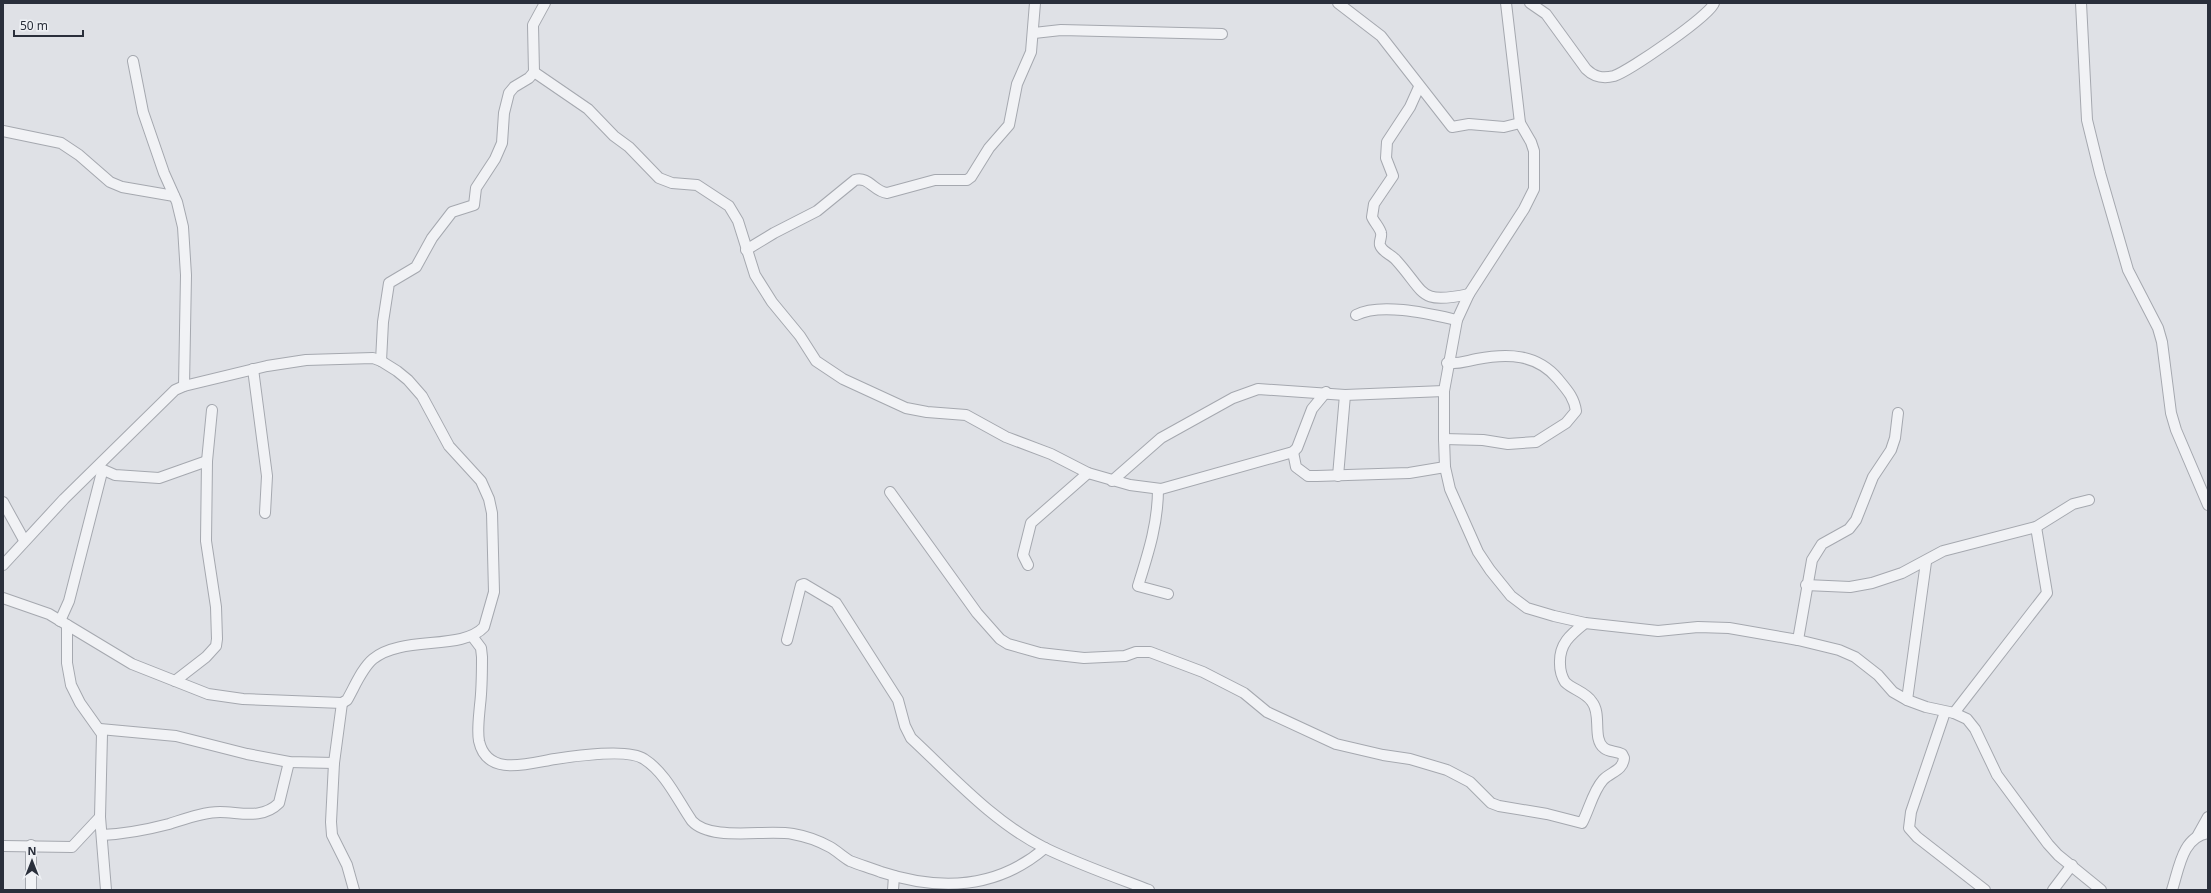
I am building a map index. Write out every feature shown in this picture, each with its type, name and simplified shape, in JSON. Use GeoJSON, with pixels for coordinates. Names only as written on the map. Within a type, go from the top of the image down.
{"type":"FeatureCollection","features":[{"type":"Feature","properties":{"kind":"street"},"geometry":{"type":"LineString","coordinates":[[381,361],[383,322],[389,283],[416,267],[432,238],[452,212],[474,205],[477,186],[501,147],[504,132],[504,113],[509,93],[514,87],[529,78],[534,72],[533,25],[545,3]]}},
{"type":"Feature","properties":{"kind":"street"},"geometry":{"type":"LineString","coordinates":[[746,250],[774,233],[817,211],[855,180],[866,180],[880,191],[887,193],[935,180],[967,180],[971,177],[989,148],[1008,128],[1017,84],[1032,52],[1035,3]]}},
{"type":"Feature","properties":{"kind":"street"},"geometry":{"type":"LineString","coordinates":[[1338,3],[1381,36],[1419,87],[1444,115],[1452,127],[1469,124],[1504,127],[1520,123]]}},
{"type":"Feature","properties":{"kind":"street"},"geometry":{"type":"LineString","coordinates":[[1506,3],[1520,123],[1531,142],[1534,151],[1534,189],[1524,209],[1469,294],[1457,320],[1447,363],[1444,391],[1445,467],[1454,502],[1478,552],[1499,583],[1511,596],[1527,608],[1586,623],[1658,631],[1698,627],[1729,628],[1798,640],[1839,650],[1855,657],[1878,675],[1893,692],[1907,700],[1949,712],[1967,719],[1975,729],[1998,775],[2018,806],[2058,855],[2101,890]]}},
{"type":"Feature","properties":{"kind":"street"},"geometry":{"type":"LineString","coordinates":[[1530,3],[1546,14],[1586,69],[1592,75],[1602,78],[1613,76],[1629,68],[1687,30],[1705,16],[1714,3]]}},
{"type":"Feature","properties":{"kind":"street"},"geometry":{"type":"LineString","coordinates":[[2081,3],[2087,120],[2098,167],[2128,270],[2158,328],[2162,342],[2171,413],[2176,430],[2208,505]]}},
{"type":"Feature","properties":{"kind":"street"},"geometry":{"type":"LineString","coordinates":[[1034,33],[1061,30],[1222,34]]}},
{"type":"Feature","properties":{"kind":"street"},"geometry":{"type":"LineString","coordinates":[[133,61],[143,112],[164,173],[174,196],[183,227],[186,275],[184,386]]}},
{"type":"Feature","properties":{"kind":"street"},"geometry":{"type":"LineString","coordinates":[[534,72],[588,109],[614,136],[629,147],[659,178],[672,183],[697,185],[729,206],[738,221],[755,275],[772,302],[800,336],[811,356],[833,373],[906,408],[927,412],[966,415],[1006,437],[1051,454],[1088,473],[1112,481],[1158,489],[1293,452],[1297,448],[1312,409],[1326,392]]}},
{"type":"Feature","properties":{"kind":"street"},"geometry":{"type":"LineString","coordinates":[[1419,87],[1410,107],[1386,142],[1386,158],[1393,176],[1374,204],[1372,217],[1381,232],[1380,245],[1394,258],[1414,285],[1434,299],[1446,299],[1469,294]]}},
{"type":"Feature","properties":{"kind":"street"},"geometry":{"type":"LineString","coordinates":[[3,131],[61,144],[78,154],[110,182],[122,187],[174,196]]}},
{"type":"Feature","properties":{"kind":"street"},"geometry":{"type":"LineString","coordinates":[[1356,315],[1370,310],[1396,311],[1430,314],[1457,320]]}},
{"type":"Feature","properties":{"kind":"street"},"geometry":{"type":"LineString","coordinates":[[1444,439],[1483,440],[1508,444],[1536,442],[1566,423],[1576,411],[1574,400],[1554,374],[1532,359],[1521,356],[1505,356],[1476,359],[1467,363],[1447,363]]}},
{"type":"Feature","properties":{"kind":"street"},"geometry":{"type":"LineString","coordinates":[[3,565],[24,540],[100,469],[166,398],[184,386],[253,369],[306,360],[362,358],[381,361],[397,371],[415,387],[449,446],[481,481],[489,499],[492,513],[494,592],[486,623],[482,629],[472,636],[408,645],[379,655],[369,663],[347,700],[342,703],[228,698],[208,694],[132,664],[49,614],[3,598]]}},
{"type":"Feature","properties":{"kind":"street"},"geometry":{"type":"LineString","coordinates":[[253,369],[267,476],[265,514]]}},
{"type":"Feature","properties":{"kind":"street"},"geometry":{"type":"LineString","coordinates":[[1112,481],[1161,438],[1233,398],[1249,392],[1267,388],[1326,392],[1344,395],[1444,391]]}},
{"type":"Feature","properties":{"kind":"street"},"geometry":{"type":"LineString","coordinates":[[1338,476],[1344,395]]}},
{"type":"Feature","properties":{"kind":"street"},"geometry":{"type":"LineString","coordinates":[[175,681],[206,657],[216,646],[217,639],[216,607],[209,575],[206,541],[207,461],[212,410]]}},
{"type":"Feature","properties":{"kind":"street"},"geometry":{"type":"LineString","coordinates":[[1798,640],[1806,585],[1812,560],[1822,544],[1849,529],[1856,520],[1873,477],[1891,450],[1895,438],[1898,413]]}},
{"type":"Feature","properties":{"kind":"street"},"geometry":{"type":"LineString","coordinates":[[1293,452],[1296,467],[1308,476],[1409,473],[1445,467]]}},
{"type":"Feature","properties":{"kind":"street"},"geometry":{"type":"LineString","coordinates":[[100,469],[128,477],[159,478],[207,461]]}},
{"type":"Feature","properties":{"kind":"street"},"geometry":{"type":"LineString","coordinates":[[100,469],[64,623],[67,663],[71,685],[80,703],[100,729],[103,740],[100,817],[106,890]]}},
{"type":"Feature","properties":{"kind":"street"},"geometry":{"type":"LineString","coordinates":[[1028,565],[1023,555],[1031,524],[1088,473]]}},
{"type":"Feature","properties":{"kind":"street"},"geometry":{"type":"LineString","coordinates":[[1158,489],[1156,522],[1148,559],[1138,586],[1168,594]]}},
{"type":"Feature","properties":{"kind":"street"},"geometry":{"type":"LineString","coordinates":[[890,492],[977,612],[1000,639],[1008,644],[1040,653],[1084,658],[1124,656],[1136,652],[1150,652],[1203,672],[1244,694],[1266,712],[1336,744],[1383,755],[1410,759],[1447,770],[1465,779],[1491,802],[1499,806],[1547,814],[1582,824],[1599,786],[1603,780],[1620,769],[1624,758],[1622,754],[1606,749],[1602,746],[1596,708],[1592,702],[1565,681],[1560,671],[1562,646],[1568,637],[1586,623]]}},
{"type":"Feature","properties":{"kind":"street"},"geometry":{"type":"LineString","coordinates":[[1806,585],[1850,588],[1872,583],[1902,573],[1926,562],[1943,551],[2036,527],[2073,504],[2089,500]]}},
{"type":"Feature","properties":{"kind":"street"},"geometry":{"type":"LineString","coordinates":[[3,502],[24,540]]}},
{"type":"Feature","properties":{"kind":"street"},"geometry":{"type":"LineString","coordinates":[[1985,890],[1918,837],[1909,828],[1911,812],[1949,712],[2047,593],[2036,527]]}},
{"type":"Feature","properties":{"kind":"street"},"geometry":{"type":"LineString","coordinates":[[1907,700],[1926,562]]}},
{"type":"Feature","properties":{"kind":"street"},"geometry":{"type":"LineString","coordinates":[[787,640],[802,585],[804,584],[833,601],[898,700],[911,738],[984,806],[1044,848],[1149,890]]}},
{"type":"Feature","properties":{"kind":"street"},"geometry":{"type":"LineString","coordinates":[[472,636],[478,642],[482,657],[479,742],[484,752],[493,760],[502,765],[521,766],[555,759],[600,754],[618,754],[641,758],[660,774],[689,816],[699,827],[711,831],[777,832],[795,834],[823,844],[850,861],[894,876],[931,884],[970,882],[995,876],[1033,858],[1044,848]]}},
{"type":"Feature","properties":{"kind":"street"},"geometry":{"type":"LineString","coordinates":[[342,703],[334,763],[330,822],[332,835],[347,865],[354,890]]}},
{"type":"Feature","properties":{"kind":"street"},"geometry":{"type":"LineString","coordinates":[[100,729],[171,735],[289,762],[334,763]]}},
{"type":"Feature","properties":{"kind":"street"},"geometry":{"type":"LineString","coordinates":[[102,835],[131,833],[220,812],[251,815],[275,807],[279,803],[289,762]]}},
{"type":"Feature","properties":{"kind":"street"},"geometry":{"type":"LineString","coordinates":[[3,846],[31,845],[72,847],[100,817]]}},
{"type":"Feature","properties":{"kind":"street"},"geometry":{"type":"LineString","coordinates":[[2172,890],[2190,841],[2198,835],[2208,817]]}},
{"type":"Feature","properties":{"kind":"street"},"geometry":{"type":"LineString","coordinates":[[2198,835],[2208,833]]}},
{"type":"Feature","properties":{"kind":"street"},"geometry":{"type":"LineString","coordinates":[[31,845],[31,890]]}},
{"type":"Feature","properties":{"kind":"street"},"geometry":{"type":"LineString","coordinates":[[2053,890],[2072,865]]}},
{"type":"Feature","properties":{"kind":"street"},"geometry":{"type":"LineString","coordinates":[[893,890],[894,876]]}}]}
